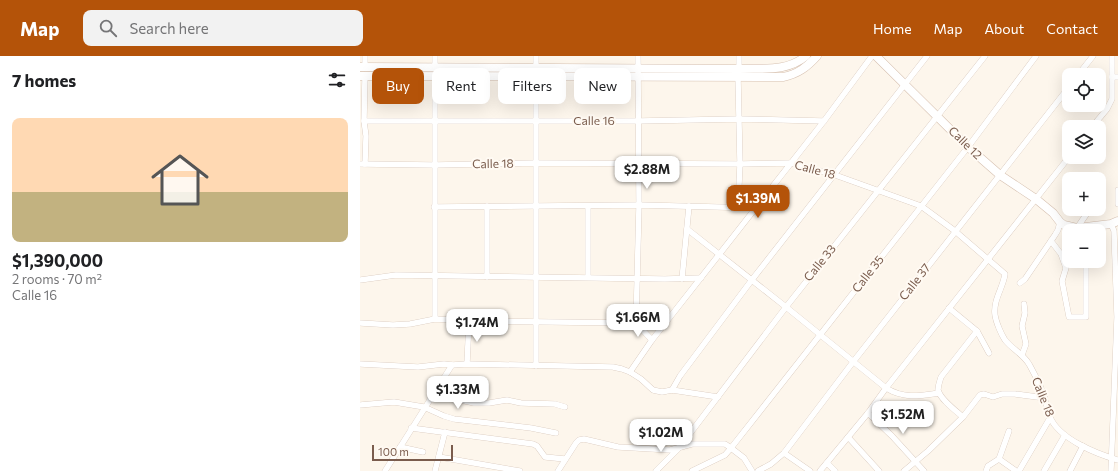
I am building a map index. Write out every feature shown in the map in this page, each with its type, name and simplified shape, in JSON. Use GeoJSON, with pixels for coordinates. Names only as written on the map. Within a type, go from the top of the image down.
{"type":"FeatureCollection","features":[{"type":"Feature","properties":{"kind":"main road"},"geometry":{"type":"LineString","coordinates":[[566,73],[638,77],[738,73],[785,67],[792,65],[806,56]]}},
{"type":"Feature","properties":{"kind":"main road"},"geometry":{"type":"LineString","coordinates":[[566,71],[638,68],[738,73],[783,77],[793,75],[803,70],[817,56]]}},
{"type":"Feature","properties":{"kind":"main road","name":"Calle 12"},"geometry":{"type":"LineString","coordinates":[[876,56],[968,147],[1000,175],[1036,199],[1053,213],[1060,222]]}},
{"type":"Feature","properties":{"kind":"main road"},"geometry":{"type":"LineString","coordinates":[[362,67],[435,66],[498,70]]}},
{"type":"Feature","properties":{"kind":"main road"},"geometry":{"type":"LineString","coordinates":[[363,76],[432,76]]}},
{"type":"Feature","properties":{"kind":"street"},"geometry":{"type":"LineString","coordinates":[[362,67],[365,56]]}},
{"type":"Feature","properties":{"kind":"street"},"geometry":{"type":"LineString","coordinates":[[435,56],[435,66]]}},
{"type":"Feature","properties":{"kind":"street"},"geometry":{"type":"LineString","coordinates":[[536,56],[536,68]]}},
{"type":"Feature","properties":{"kind":"street"},"geometry":{"type":"LineString","coordinates":[[636,323],[639,206],[638,56]]}},
{"type":"Feature","properties":{"kind":"street"},"geometry":{"type":"LineString","coordinates":[[738,207],[740,164],[739,56]]}},
{"type":"Feature","properties":{"kind":"street"},"geometry":{"type":"LineString","coordinates":[[630,372],[652,340],[824,121],[872,56]]}},
{"type":"Feature","properties":{"kind":"street"},"geometry":{"type":"LineString","coordinates":[[672,390],[680,376],[751,281],[927,56]]}},
{"type":"Feature","properties":{"kind":"street","name":"Calle 33"},"geometry":{"type":"LineString","coordinates":[[656,471],[679,448],[786,307],[985,56]]}},
{"type":"Feature","properties":{"kind":"street","name":"Calle 35"},"geometry":{"type":"LineString","coordinates":[[692,471],[725,455],[732,448],[968,147],[1036,56]]}},
{"type":"Feature","properties":{"kind":"street"},"geometry":{"type":"LineString","coordinates":[[1084,68],[1093,56]]}},
{"type":"Feature","properties":{"kind":"street"},"geometry":{"type":"LineString","coordinates":[[1098,120],[1107,109],[1112,99],[1115,77],[1112,56]]}},
{"type":"Feature","properties":{"kind":"street"},"geometry":{"type":"LineString","coordinates":[[362,164],[366,136],[364,122],[363,76]]}},
{"type":"Feature","properties":{"kind":"street","name":"Calle 37"},"geometry":{"type":"LineString","coordinates":[[758,471],[771,464],[784,453],[853,362],[1062,96]]}},
{"type":"Feature","properties":{"kind":"street"},"geometry":{"type":"LineString","coordinates":[[434,104],[435,319]]}},
{"type":"Feature","properties":{"kind":"street"},"geometry":{"type":"LineString","coordinates":[[536,104],[536,366]]}},
{"type":"Feature","properties":{"kind":"street","name":"Calle 16"},"geometry":{"type":"LineString","coordinates":[[364,122],[739,119],[824,121]]}},
{"type":"Feature","properties":{"kind":"street","name":"Calle 18"},"geometry":{"type":"LineString","coordinates":[[362,164],[791,163],[835,175],[921,206],[955,231],[1005,274],[995,304],[995,315],[998,325],[1005,340],[1022,355],[1028,363],[1045,398],[1050,418],[1058,429],[1083,446],[1118,460]]}},
{"type":"Feature","properties":{"kind":"street"},"geometry":{"type":"LineString","coordinates":[[820,471],[868,413],[886,388],[1063,164]]}},
{"type":"Feature","properties":{"kind":"street"},"geometry":{"type":"LineString","coordinates":[[1118,190],[1118,204]]}},
{"type":"Feature","properties":{"kind":"street"},"geometry":{"type":"LineString","coordinates":[[487,206],[487,277]]}},
{"type":"Feature","properties":{"kind":"street"},"geometry":{"type":"LineString","coordinates":[[588,206],[588,277]]}},
{"type":"Feature","properties":{"kind":"street"},"geometry":{"type":"LineString","coordinates":[[434,207],[689,206],[756,208]]}},
{"type":"Feature","properties":{"kind":"street"},"geometry":{"type":"LineString","coordinates":[[682,278],[689,206]]}},
{"type":"Feature","properties":{"kind":"street"},"geometry":{"type":"LineString","coordinates":[[1020,283],[1025,279],[1051,241],[1058,230],[1060,222]]}},
{"type":"Feature","properties":{"kind":"street"},"geometry":{"type":"LineString","coordinates":[[1111,471],[1111,458],[1115,434],[1112,421],[1117,391],[1118,318],[1114,231],[1115,222]]}},
{"type":"Feature","properties":{"kind":"street"},"geometry":{"type":"LineString","coordinates":[[687,229],[895,394],[908,396],[939,392]]}},
{"type":"Feature","properties":{"kind":"street"},"geometry":{"type":"LineString","coordinates":[[1051,241],[1062,257]]}},
{"type":"Feature","properties":{"kind":"street"},"geometry":{"type":"LineString","coordinates":[[1066,268],[1062,281],[1069,317],[1086,316],[1086,268]]}},
{"type":"Feature","properties":{"kind":"street"},"geometry":{"type":"LineString","coordinates":[[360,280],[396,275],[701,278]]}},
{"type":"Feature","properties":{"kind":"street"},"geometry":{"type":"LineString","coordinates":[[1022,355],[1026,344],[1022,326],[1026,313],[1024,304]]}},
{"type":"Feature","properties":{"kind":"street"},"geometry":{"type":"LineString","coordinates":[[949,308],[977,331],[989,354]]}},
{"type":"Feature","properties":{"kind":"street"},"geometry":{"type":"LineString","coordinates":[[360,324],[410,324],[435,319],[469,321],[636,323],[652,340]]}},
{"type":"Feature","properties":{"kind":"street"},"geometry":{"type":"LineString","coordinates":[[467,364],[469,321]]}},
{"type":"Feature","properties":{"kind":"street"},"geometry":{"type":"LineString","coordinates":[[962,417],[942,398],[939,392],[938,384],[941,377],[977,331]]}},
{"type":"Feature","properties":{"kind":"street"},"geometry":{"type":"LineString","coordinates":[[360,364],[418,367],[444,364],[467,364],[613,367],[622,368],[630,372],[641,379],[653,390],[662,392],[672,390],[718,397]]}},
{"type":"Feature","properties":{"kind":"street"},"geometry":{"type":"LineString","coordinates":[[385,471],[424,407],[452,365]]}},
{"type":"Feature","properties":{"kind":"street"},"geometry":{"type":"LineString","coordinates":[[904,471],[928,451],[962,417],[980,395],[984,394],[993,397],[1002,394],[1016,394],[1045,398]]}},
{"type":"Feature","properties":{"kind":"street"},"geometry":{"type":"LineString","coordinates":[[430,399],[456,399],[474,403],[489,403],[507,400],[555,404],[565,407]]}},
{"type":"Feature","properties":{"kind":"street"},"geometry":{"type":"LineString","coordinates":[[360,405],[394,402],[424,407],[444,416],[454,418],[531,428],[556,433]]}},
{"type":"Feature","properties":{"kind":"street"},"geometry":{"type":"LineString","coordinates":[[868,413],[892,436],[924,471]]}},
{"type":"Feature","properties":{"kind":"street"},"geometry":{"type":"LineString","coordinates":[[1020,471],[1050,418]]}},
{"type":"Feature","properties":{"kind":"street"},"geometry":{"type":"LineString","coordinates":[[411,428],[533,444],[537,446],[545,457],[565,459]]}},
{"type":"Feature","properties":{"kind":"street"},"geometry":{"type":"LineString","coordinates":[[986,471],[988,466],[999,459],[1009,430]]}},
{"type":"Feature","properties":{"kind":"street"},"geometry":{"type":"LineString","coordinates":[[435,471],[445,432]]}},
{"type":"Feature","properties":{"kind":"street"},"geometry":{"type":"LineString","coordinates":[[1044,471],[1065,435]]}},
{"type":"Feature","properties":{"kind":"street"},"geometry":{"type":"LineString","coordinates":[[848,437],[879,471]]}},
{"type":"Feature","properties":{"kind":"street"},"geometry":{"type":"LineString","coordinates":[[558,471],[576,443],[584,439],[618,447],[670,450],[692,444],[725,444],[744,458],[752,471]]}},
{"type":"Feature","properties":{"kind":"street"},"geometry":{"type":"LineString","coordinates":[[1070,471],[1083,446]]}},
{"type":"Feature","properties":{"kind":"street"},"geometry":{"type":"LineString","coordinates":[[400,447],[424,452]]}},
{"type":"Feature","properties":{"kind":"street"},"geometry":{"type":"LineString","coordinates":[[784,453],[810,471]]}},
{"type":"Feature","properties":{"kind":"street"},"geometry":{"type":"LineString","coordinates":[[439,457],[520,471]]}},
{"type":"Feature","properties":{"kind":"street"},"geometry":{"type":"LineString","coordinates":[[999,459],[1016,471]]}},
{"type":"Feature","properties":{"kind":"street"},"geometry":{"type":"LineString","coordinates":[[827,463],[835,471]]}}]}
